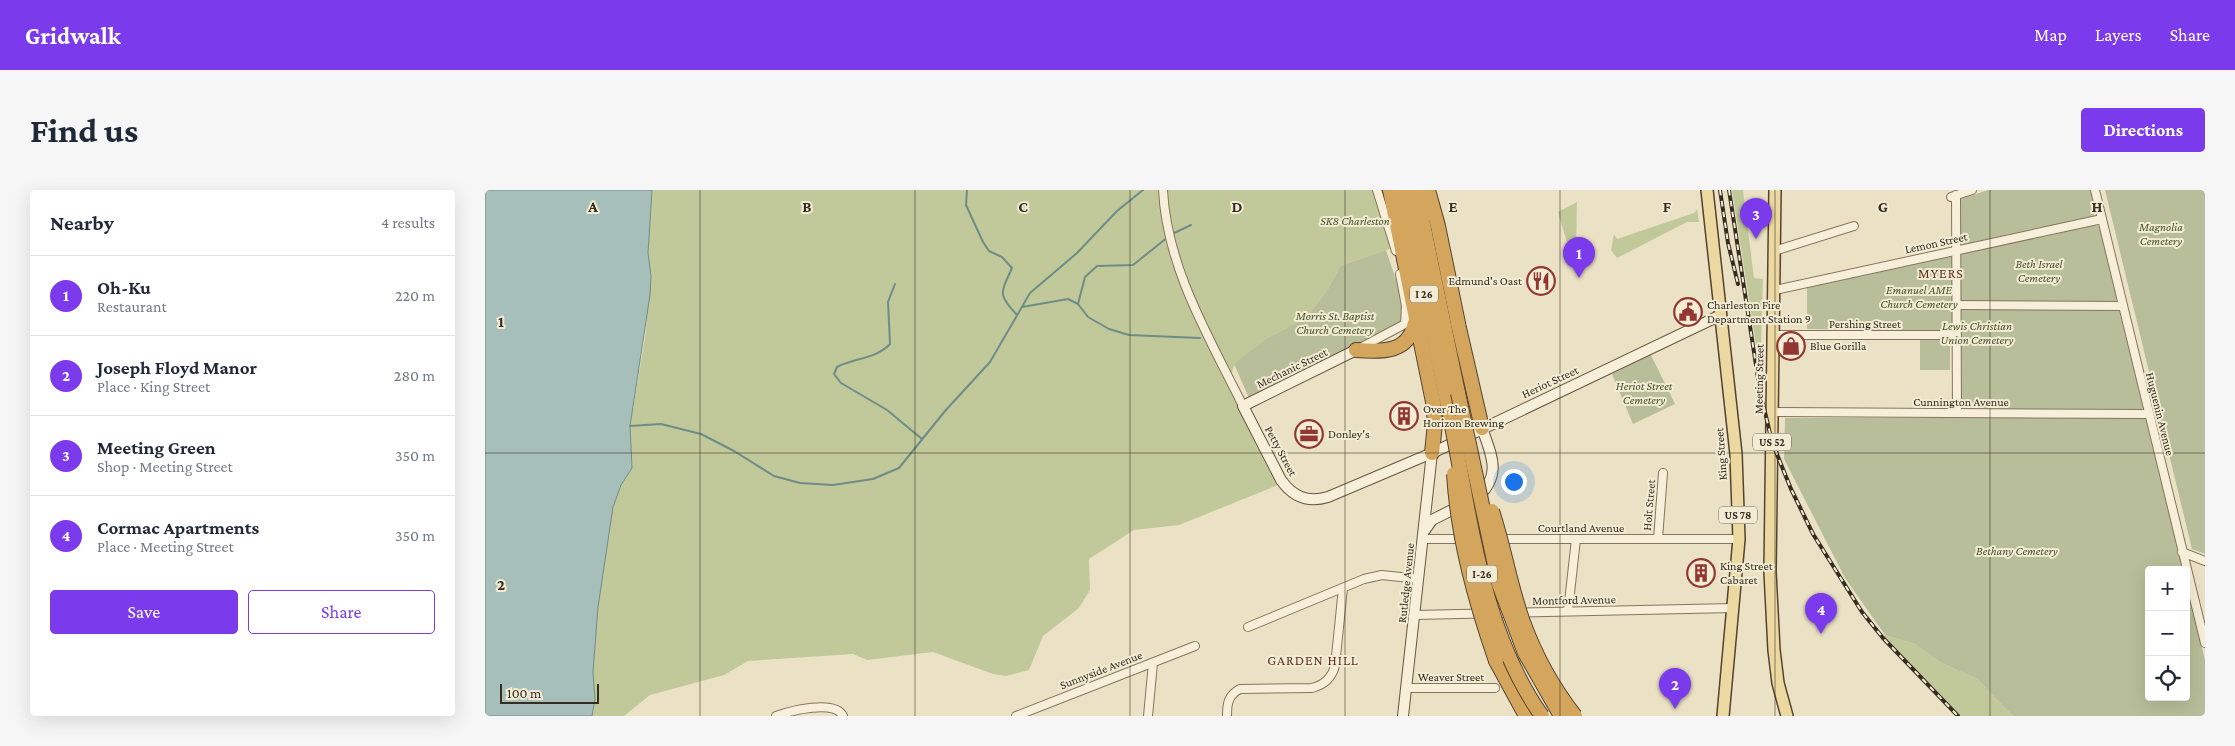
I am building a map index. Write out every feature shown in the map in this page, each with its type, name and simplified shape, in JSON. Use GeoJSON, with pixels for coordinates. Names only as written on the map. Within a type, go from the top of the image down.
{"type":"FeatureCollection","features":[{"type":"Feature","properties":{"kind":"highway"},"geometry":{"type":"LineString","coordinates":[[1390,190],[1410,323],[1435,423],[1432,453]]}},
{"type":"Feature","properties":{"kind":"highway","name":"I 26"},"geometry":{"type":"LineString","coordinates":[[1403,190],[1452,396]]}},
{"type":"Feature","properties":{"kind":"highway","name":"I 26"},"geometry":{"type":"LineString","coordinates":[[1416,190],[1452,396]]}},
{"type":"Feature","properties":{"kind":"highway"},"geometry":{"type":"LineString","coordinates":[[1428,190],[1438,226],[1462,345],[1482,428]]}},
{"type":"Feature","properties":{"kind":"highway"},"geometry":{"type":"LineString","coordinates":[[1356,350],[1388,349],[1403,345],[1410,340],[1410,323]]}},
{"type":"Feature","properties":{"kind":"highway","name":"I-26"},"geometry":{"type":"LineString","coordinates":[[1452,396],[1451,421],[1485,588],[1496,626],[1511,664],[1543,716]]}},
{"type":"Feature","properties":{"kind":"highway","name":"I-26"},"geometry":{"type":"LineString","coordinates":[[1452,396],[1470,444],[1502,593],[1525,653],[1561,716]]}},
{"type":"Feature","properties":{"kind":"highway"},"geometry":{"type":"LineString","coordinates":[[1451,421],[1457,516],[1476,600],[1496,661],[1526,716]]}},
{"type":"Feature","properties":{"kind":"highway"},"geometry":{"type":"LineString","coordinates":[[1470,444],[1503,546],[1523,621],[1543,665],[1562,700],[1575,716]]}},
{"type":"Feature","properties":{"kind":"main road","name":"King Street"},"geometry":{"type":"LineString","coordinates":[[1707,190],[1736,454],[1739,539],[1723,716]]}},
{"type":"Feature","properties":{"kind":"main road","name":"Meeting Street"},"geometry":{"type":"LineString","coordinates":[[1775,190],[1770,572],[1773,640],[1778,683],[1787,716]]}},
{"type":"Feature","properties":{"kind":"street"},"geometry":{"type":"LineString","coordinates":[[1163,190],[1164,207],[1173,253],[1182,278],[1243,406]]}},
{"type":"Feature","properties":{"kind":"street"},"geometry":{"type":"LineString","coordinates":[[1377,190],[1397,255],[1410,323]]}},
{"type":"Feature","properties":{"kind":"street"},"geometry":{"type":"LineString","coordinates":[[1957,413],[1957,250],[1953,196],[1972,190]]}},
{"type":"Feature","properties":{"kind":"street","name":"Huguenin Avenue"},"geometry":{"type":"LineString","coordinates":[[2095,190],[2205,643]]}},
{"type":"Feature","properties":{"kind":"street","name":"Lemon Street"},"geometry":{"type":"LineString","coordinates":[[1775,290],[2102,219]]}},
{"type":"Feature","properties":{"kind":"street"},"geometry":{"type":"LineString","coordinates":[[1774,251],[1854,226]]}},
{"type":"Feature","properties":{"kind":"street"},"geometry":{"type":"LineString","coordinates":[[1957,305],[2122,306]]}},
{"type":"Feature","properties":{"kind":"street","name":"Heriot Street"},"geometry":{"type":"LineString","coordinates":[[1306,499],[1317,500],[1328,497],[1432,453],[1721,315]]}},
{"type":"Feature","properties":{"kind":"street","name":"Pershing Street"},"geometry":{"type":"LineString","coordinates":[[1773,335],[1957,335]]}},
{"type":"Feature","properties":{"kind":"street","name":"Mechanic Street"},"geometry":{"type":"LineString","coordinates":[[1243,406],[1356,350]]}},
{"type":"Feature","properties":{"kind":"street","name":"Petty Street"},"geometry":{"type":"LineString","coordinates":[[1243,406],[1283,483],[1288,490],[1306,499]]}},
{"type":"Feature","properties":{"kind":"street","name":"Cunnington Avenue"},"geometry":{"type":"LineString","coordinates":[[1772,412],[2149,414]]}},
{"type":"Feature","properties":{"kind":"street"},"geometry":{"type":"LineString","coordinates":[[1424,535],[1432,520],[1447,511],[1475,500],[1488,488],[1493,475],[1491,455],[1482,428]]}},
{"type":"Feature","properties":{"kind":"street","name":"Rutledge Avenue"},"geometry":{"type":"LineString","coordinates":[[1403,716],[1432,453]]}},
{"type":"Feature","properties":{"kind":"street","name":"Holt Street"},"geometry":{"type":"LineString","coordinates":[[1658,539],[1663,473]]}},
{"type":"Feature","properties":{"kind":"street","name":"Courtland Avenue"},"geometry":{"type":"LineString","coordinates":[[1424,535],[1576,539],[1739,539]]}},
{"type":"Feature","properties":{"kind":"street"},"geometry":{"type":"LineString","coordinates":[[1568,611],[1576,539]]}},
{"type":"Feature","properties":{"kind":"street"},"geometry":{"type":"LineString","coordinates":[[2182,552],[2205,561]]}},
{"type":"Feature","properties":{"kind":"street"},"geometry":{"type":"LineString","coordinates":[[1248,627],[1355,582],[1382,575],[1419,579]]}},
{"type":"Feature","properties":{"kind":"street"},"geometry":{"type":"LineString","coordinates":[[1227,716],[1228,702],[1233,694],[1240,689],[1312,688],[1331,676],[1335,666],[1343,588]]}},
{"type":"Feature","properties":{"kind":"street","name":"Montford Avenue"},"geometry":{"type":"LineString","coordinates":[[1415,615],[1733,608]]}},
{"type":"Feature","properties":{"kind":"street","name":"Sunnyside Avenue"},"geometry":{"type":"LineString","coordinates":[[1016,716],[1195,646]]}},
{"type":"Feature","properties":{"kind":"street"},"geometry":{"type":"LineString","coordinates":[[1149,716],[1153,662]]}},
{"type":"Feature","properties":{"kind":"street","name":"Weaver Street"},"geometry":{"type":"LineString","coordinates":[[1406,688],[1495,688]]}},
{"type":"Feature","properties":{"kind":"street"},"geometry":{"type":"LineString","coordinates":[[776,716],[795,710],[833,707],[841,712],[843,716]]}},
{"type":"Feature","properties":{"kind":"green space","name":"SK8 Charleston"},"geometry":{"type":"Polygon","coordinates":[[[652,190],[1377,190],[1395,247],[1340,266],[1328,289],[1306,318],[1267,338],[1234,365],[1230,380],[1283,483],[1179,525],[1134,530],[1089,559],[1090,590],[1079,608],[1043,636],[1029,670],[1006,676],[993,674],[933,652],[867,660],[853,654],[748,661],[724,675],[650,695],[624,716],[592,716],[595,699],[593,672],[598,607],[609,529],[613,507],[621,485],[632,468],[630,426],[645,338],[651,276],[648,253],[652,190]]]}},
{"type":"Feature","properties":{"kind":"green space"},"geometry":{"type":"Polygon","coordinates":[[[1732,190],[1743,190],[1754,278],[1763,279],[1761,348],[1758,349],[1756,345],[1732,190]]]}},
{"type":"Feature","properties":{"kind":"green space"},"geometry":{"type":"Polygon","coordinates":[[[1988,190],[2091,190],[2096,210],[2093,217],[1963,245],[1960,244],[1961,199],[1988,190]]]}},
{"type":"Feature","properties":{"kind":"green space","name":"Magnolia Cemetery"},"geometry":{"type":"Polygon","coordinates":[[[2105,190],[2205,190],[2205,554],[2192,549],[2105,190]]]}},
{"type":"Feature","properties":{"kind":"green space"},"geometry":{"type":"Polygon","coordinates":[[[1577,202],[1576,254],[1571,256],[1558,212],[1577,202]]]}},
{"type":"Feature","properties":{"kind":"green space"},"geometry":{"type":"Polygon","coordinates":[[[1697,209],[1699,222],[1687,222],[1617,258],[1611,250],[1614,234],[1617,239],[1694,213],[1697,209]]]}},
{"type":"Feature","properties":{"kind":"green space","name":"Beth Israel Cemetery"},"geometry":{"type":"Polygon","coordinates":[[[2094,224],[2099,226],[2118,298],[2115,303],[1963,302],[1960,299],[1960,256],[1964,252],[2094,224]]]}},
{"type":"Feature","properties":{"kind":"green space","name":"Morris St. Baptist Church Cemetery"},"geometry":{"type":"Polygon","coordinates":[[[1386,250],[1400,292],[1405,321],[1249,398],[1234,364],[1267,338],[1306,318],[1328,289],[1340,266],[1386,250]]]}},
{"type":"Feature","properties":{"kind":"green space","name":"Emanuel AME Church Cemetery"},"geometry":{"type":"Polygon","coordinates":[[[1948,255],[1953,257],[1954,327],[1949,331],[1807,329],[1807,287],[1948,255]]]}},
{"type":"Feature","properties":{"kind":"green space","name":"Lewis Christian Union Cemetery"},"geometry":{"type":"Polygon","coordinates":[[[2055,308],[2119,310],[2144,405],[2142,409],[1964,409],[1961,406],[1960,311],[1963,309],[2055,308]]]}},
{"type":"Feature","properties":{"kind":"green space"},"geometry":{"type":"Polygon","coordinates":[[[1920,340],[1950,340],[1950,370],[1920,370],[1920,340]]]}},
{"type":"Feature","properties":{"kind":"green space","name":"Heriot Street Cemetery"},"geometry":{"type":"Polygon","coordinates":[[[1651,355],[1675,404],[1633,424],[1612,374],[1651,355]]]}},
{"type":"Feature","properties":{"kind":"green space","name":"Bethany Cemetery"},"geometry":{"type":"Polygon","coordinates":[[[2144,417],[2148,424],[2182,566],[2145,566],[2145,701],[2190,701],[2190,598],[2205,660],[2205,716],[2013,716],[1977,679],[1940,662],[1915,644],[1885,635],[1845,578],[1784,459],[1785,418],[2144,417]]]}},
{"type":"Feature","properties":{"kind":"green space"},"geometry":{"type":"Polygon","coordinates":[[[1885,635],[1915,644],[1940,662],[1977,679],[2013,716],[1958,716],[1883,638],[1885,635]]]}},
{"type":"Feature","properties":{"kind":"water"},"geometry":{"type":"Polygon","coordinates":[[[485,190],[652,190],[648,253],[651,276],[650,295],[630,426],[632,468],[621,485],[613,507],[598,607],[593,672],[595,699],[592,716],[485,716],[485,190]]]}},
{"type":"Feature","properties":{"kind":"waterway"},"geometry":{"type":"LineString","coordinates":[[967,190],[966,205],[983,242],[989,251],[1002,257],[1012,268],[1003,288],[1003,293],[1006,302],[1017,315]]}},
{"type":"Feature","properties":{"kind":"waterway"},"geometry":{"type":"LineString","coordinates":[[630,426],[661,424],[701,434],[734,451],[774,476],[800,483],[833,485],[873,479],[899,468],[945,411],[990,362],[1030,293],[1077,253],[1117,211],[1143,190]]}},
{"type":"Feature","properties":{"kind":"waterway"},"geometry":{"type":"LineString","coordinates":[[1172,234],[1191,225]]}},
{"type":"Feature","properties":{"kind":"waterway"},"geometry":{"type":"LineString","coordinates":[[1078,304],[1085,277],[1097,266],[1133,265],[1168,237]]}},
{"type":"Feature","properties":{"kind":"waterway"},"geometry":{"type":"LineString","coordinates":[[895,284],[888,302],[890,344],[878,353],[837,367],[834,374],[841,383],[887,410],[922,439]]}},
{"type":"Feature","properties":{"kind":"waterway"},"geometry":{"type":"LineString","coordinates":[[1022,307],[1068,299],[1078,304],[1088,317],[1109,329],[1129,335],[1200,338]]}},
{"type":"Feature","properties":{"kind":"railway"},"geometry":{"type":"LineString","coordinates":[[1720,190],[1728,243],[1738,284]]}},
{"type":"Feature","properties":{"kind":"railway"},"geometry":{"type":"LineString","coordinates":[[1729,190],[1760,391],[1772,442],[1791,489],[1813,534],[1862,612],[1883,638],[1958,716]]}},
{"type":"Feature","properties":{"kind":"place","name":"Meeting Green"},"geometry":{"type":"Point","coordinates":[1756,239]}},
{"type":"Feature","properties":{"kind":"place","name":"Oh-Ku"},"geometry":{"type":"Point","coordinates":[1579,278]}},
{"type":"Feature","properties":{"kind":"place","name":"Edmund's Oast"},"geometry":{"type":"Point","coordinates":[1541,281]}},
{"type":"Feature","properties":{"kind":"place","name":"Charleston Fire Department Station 9"},"geometry":{"type":"Point","coordinates":[1688,312]}},
{"type":"Feature","properties":{"kind":"place","name":"Blue Gorilla"},"geometry":{"type":"Point","coordinates":[1791,346]}},
{"type":"Feature","properties":{"kind":"place","name":"Over The Horizon Brewing"},"geometry":{"type":"Point","coordinates":[1404,416]}},
{"type":"Feature","properties":{"kind":"place","name":"Donley's"},"geometry":{"type":"Point","coordinates":[1309,434]}},
{"type":"Feature","properties":{"kind":"place","name":"King Street Cabaret"},"geometry":{"type":"Point","coordinates":[1701,573]}},
{"type":"Feature","properties":{"kind":"place","name":"Cormac Apartments"},"geometry":{"type":"Point","coordinates":[1821,634]}},
{"type":"Feature","properties":{"kind":"place","name":"Joseph Floyd Manor"},"geometry":{"type":"Point","coordinates":[1675,709]}},
{"type":"Feature","properties":{"kind":"district","name":"MYERS"},"geometry":{"type":"Point","coordinates":[1941,273]}},
{"type":"Feature","properties":{"kind":"district","name":"GARDEN HILL"},"geometry":{"type":"Point","coordinates":[1313,660]}}]}
